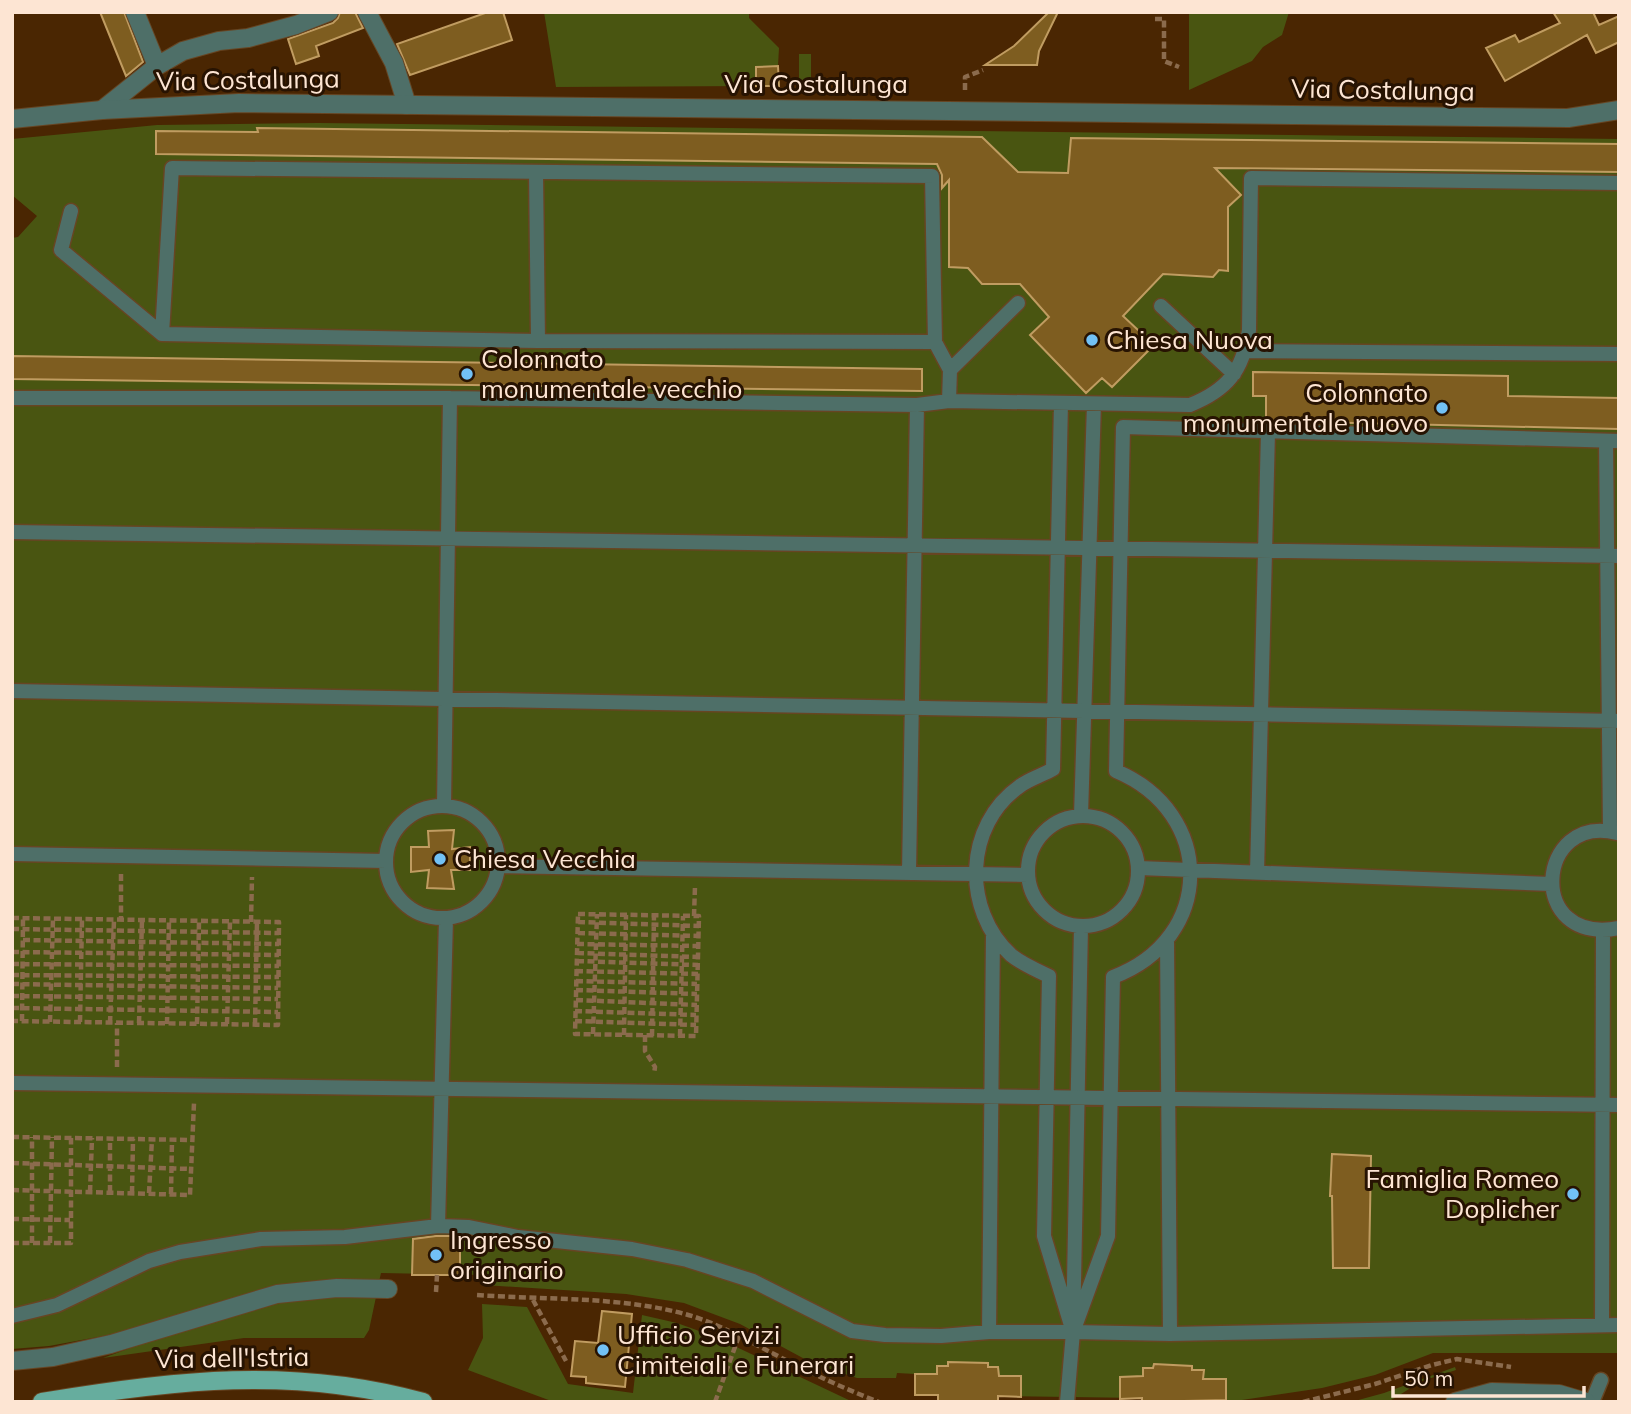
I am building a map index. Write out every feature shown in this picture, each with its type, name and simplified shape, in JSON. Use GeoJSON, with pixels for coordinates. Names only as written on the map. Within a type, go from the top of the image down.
{"type":"FeatureCollection","features":[{"type":"Feature","properties":{"kind":"main road","name":"Via dell'Istria"},"geometry":{"type":"LineString","coordinates":[[42,1402],[118,1389],[191,1381],[260,1378],[331,1383],[423,1402]]}},
{"type":"Feature","properties":{"kind":"street"},"geometry":{"type":"LineString","coordinates":[[135,12],[157,66]]}},
{"type":"Feature","properties":{"kind":"street"},"geometry":{"type":"LineString","coordinates":[[102,110],[157,66],[183,51],[219,41],[248,38],[284,29],[328,12]]}},
{"type":"Feature","properties":{"kind":"street"},"geometry":{"type":"LineString","coordinates":[[367,12],[394,63],[407,104]]}},
{"type":"Feature","properties":{"kind":"street","name":"Via Costalunga"},"geometry":{"type":"LineString","coordinates":[[12,119],[102,110],[239,103],[1568,118],[1619,110]]}},
{"type":"Feature","properties":{"kind":"street"},"geometry":{"type":"LineString","coordinates":[[12,1361],[53,1357],[111,1344],[277,1294],[337,1288],[388,1289]]}},
{"type":"Feature","properties":{"kind":"street"},"geometry":{"type":"LineString","coordinates":[[1455,1402],[1492,1392],[1559,1394],[1586,1402]]}},
{"type":"Feature","properties":{"kind":"lane"},"geometry":{"type":"LineString","coordinates":[[162,334],[172,168],[932,176],[935,342],[950,370],[949,401]]}},
{"type":"Feature","properties":{"kind":"lane"},"geometry":{"type":"LineString","coordinates":[[536,172],[538,341]]}},
{"type":"Feature","properties":{"kind":"lane"},"geometry":{"type":"LineString","coordinates":[[12,398],[450,398],[917,405],[949,401],[1190,405],[1214,395],[1234,374],[1246,351],[1249,330],[1251,178],[1619,183]]}},
{"type":"Feature","properties":{"kind":"lane"},"geometry":{"type":"LineString","coordinates":[[71,211],[61,250],[162,334],[538,341],[935,342]]}},
{"type":"Feature","properties":{"kind":"lane"},"geometry":{"type":"LineString","coordinates":[[950,370],[1018,303]]}},
{"type":"Feature","properties":{"kind":"lane"},"geometry":{"type":"LineString","coordinates":[[1161,306],[1234,374]]}},
{"type":"Feature","properties":{"kind":"lane"},"geometry":{"type":"LineString","coordinates":[[1246,351],[1619,354]]}},
{"type":"Feature","properties":{"kind":"lane"},"geometry":{"type":"LineString","coordinates":[[444,806],[450,398]]}},
{"type":"Feature","properties":{"kind":"lane"},"geometry":{"type":"LineString","coordinates":[[1061,403],[1054,769],[1020,785],[1003,801],[985,830],[978,848],[975,874],[980,906],[993,934],[1012,955],[1027,966],[1049,976],[1044,1236],[1073,1332]]}},
{"type":"Feature","properties":{"kind":"lane"},"geometry":{"type":"LineString","coordinates":[[1081,816],[1094,404]]}},
{"type":"Feature","properties":{"kind":"lane"},"geometry":{"type":"LineString","coordinates":[[909,873],[917,405]]}},
{"type":"Feature","properties":{"kind":"lane"},"geometry":{"type":"LineString","coordinates":[[1073,1332],[1108,1236],[1113,977],[1146,961],[1167,940],[1179,921],[1187,900],[1190,870],[1183,835],[1170,809],[1152,791],[1116,771],[1123,427],[1612,441],[1614,832],[1584,834],[1569,843],[1553,865],[1551,884],[1559,908],[1572,922],[1592,930],[1619,928]]}},
{"type":"Feature","properties":{"kind":"lane"},"geometry":{"type":"LineString","coordinates":[[1257,873],[1269,432]]}},
{"type":"Feature","properties":{"kind":"lane"},"geometry":{"type":"LineString","coordinates":[[12,532],[1613,556]]}},
{"type":"Feature","properties":{"kind":"lane"},"geometry":{"type":"LineString","coordinates":[[12,691],[1614,721]]}},
{"type":"Feature","properties":{"kind":"lane"},"geometry":{"type":"LineString","coordinates":[[444,806],[467,811],[484,824],[496,844],[499,866],[494,883],[482,902],[467,913],[446,919],[430,918],[406,906],[390,884],[386,860],[394,833],[410,816],[425,808],[444,806]]}},
{"type":"Feature","properties":{"kind":"lane"},"geometry":{"type":"LineString","coordinates":[[1081,816],[1097,817],[1124,832],[1135,849],[1139,868],[1137,884],[1130,902],[1105,922],[1081,927],[1061,922],[1044,909],[1036,900],[1028,875],[1034,847],[1041,836],[1054,824],[1066,818],[1081,816]]}},
{"type":"Feature","properties":{"kind":"lane"},"geometry":{"type":"LineString","coordinates":[[12,855],[386,860]]}},
{"type":"Feature","properties":{"kind":"lane"},"geometry":{"type":"LineString","coordinates":[[499,866],[1028,875]]}},
{"type":"Feature","properties":{"kind":"lane"},"geometry":{"type":"LineString","coordinates":[[1139,868],[1551,884]]}},
{"type":"Feature","properties":{"kind":"lane"},"geometry":{"type":"LineString","coordinates":[[438,1226],[446,919]]}},
{"type":"Feature","properties":{"kind":"lane"},"geometry":{"type":"LineString","coordinates":[[1067,1402],[1073,1332],[1081,927]]}},
{"type":"Feature","properties":{"kind":"lane"},"geometry":{"type":"LineString","coordinates":[[1602,1325],[1603,931]]}},
{"type":"Feature","properties":{"kind":"lane"},"geometry":{"type":"LineString","coordinates":[[989,1332],[993,934]]}},
{"type":"Feature","properties":{"kind":"lane"},"geometry":{"type":"LineString","coordinates":[[1167,940],[1170,1334]]}},
{"type":"Feature","properties":{"kind":"lane"},"geometry":{"type":"LineString","coordinates":[[12,1083],[1619,1105]]}},
{"type":"Feature","properties":{"kind":"lane"},"geometry":{"type":"LineString","coordinates":[[12,1316],[57,1305],[149,1261],[180,1252],[261,1239],[345,1237],[438,1226],[469,1227],[518,1237],[632,1250],[687,1260],[753,1281],[852,1331],[885,1335],[941,1336],[989,1332],[1170,1334],[1619,1325]]}},
{"type":"Feature","properties":{"kind":"lane"},"geometry":{"type":"LineString","coordinates":[[1592,1402],[1601,1380]]}},
{"type":"Feature","properties":{"kind":"path"},"geometry":{"type":"LineString","coordinates":[[1155,19],[1164,19],[1164,61],[1179,67]]}},
{"type":"Feature","properties":{"kind":"path"},"geometry":{"type":"LineString","coordinates":[[965,90],[965,77],[983,70]]}},
{"type":"Feature","properties":{"kind":"path"},"geometry":{"type":"LineString","coordinates":[[120,856],[121,920]]}},
{"type":"Feature","properties":{"kind":"path"},"geometry":{"type":"LineString","coordinates":[[250,922],[252,858]]}},
{"type":"Feature","properties":{"kind":"path"},"geometry":{"type":"LineString","coordinates":[[694,916],[696,870]]}},
{"type":"Feature","properties":{"kind":"path"},"geometry":{"type":"LineString","coordinates":[[578,914],[683,916],[699,916],[696,1036],[575,1034],[578,914]]}},
{"type":"Feature","properties":{"kind":"path"},"geometry":{"type":"LineString","coordinates":[[593,1034],[597,914]]}},
{"type":"Feature","properties":{"kind":"path"},"geometry":{"type":"LineString","coordinates":[[624,1035],[626,915]]}},
{"type":"Feature","properties":{"kind":"path"},"geometry":{"type":"LineString","coordinates":[[654,915],[652,1024],[645,1051],[655,1067],[654,1091]]}},
{"type":"Feature","properties":{"kind":"path"},"geometry":{"type":"LineString","coordinates":[[681,1036],[683,916]]}},
{"type":"Feature","properties":{"kind":"path"},"geometry":{"type":"LineString","coordinates":[[12,918],[279,922],[278,1025],[12,1021]]}},
{"type":"Feature","properties":{"kind":"path"},"geometry":{"type":"LineString","coordinates":[[22,1021],[23,918]]}},
{"type":"Feature","properties":{"kind":"path"},"geometry":{"type":"LineString","coordinates":[[51,1022],[53,919]]}},
{"type":"Feature","properties":{"kind":"path"},"geometry":{"type":"LineString","coordinates":[[80,1022],[82,919]]}},
{"type":"Feature","properties":{"kind":"path"},"geometry":{"type":"LineString","coordinates":[[110,1023],[114,920]]}},
{"type":"Feature","properties":{"kind":"path"},"geometry":{"type":"LineString","coordinates":[[139,1023],[142,920]]}},
{"type":"Feature","properties":{"kind":"path"},"geometry":{"type":"LineString","coordinates":[[167,1024],[169,921]]}},
{"type":"Feature","properties":{"kind":"path"},"geometry":{"type":"LineString","coordinates":[[197,1024],[199,921]]}},
{"type":"Feature","properties":{"kind":"path"},"geometry":{"type":"LineString","coordinates":[[227,1024],[230,921]]}},
{"type":"Feature","properties":{"kind":"path"},"geometry":{"type":"LineString","coordinates":[[255,1025],[257,922]]}},
{"type":"Feature","properties":{"kind":"path"},"geometry":{"type":"LineString","coordinates":[[578,922],[699,926]]}},
{"type":"Feature","properties":{"kind":"path"},"geometry":{"type":"LineString","coordinates":[[12,929],[279,933]]}},
{"type":"Feature","properties":{"kind":"path"},"geometry":{"type":"LineString","coordinates":[[578,933],[699,936]]}},
{"type":"Feature","properties":{"kind":"path"},"geometry":{"type":"LineString","coordinates":[[23,940],[279,944]]}},
{"type":"Feature","properties":{"kind":"path"},"geometry":{"type":"LineString","coordinates":[[577,944],[698,946]]}},
{"type":"Feature","properties":{"kind":"path"},"geometry":{"type":"LineString","coordinates":[[12,952],[279,955]]}},
{"type":"Feature","properties":{"kind":"path"},"geometry":{"type":"LineString","coordinates":[[577,953],[698,957]]}},
{"type":"Feature","properties":{"kind":"path"},"geometry":{"type":"LineString","coordinates":[[577,961],[698,965]]}},
{"type":"Feature","properties":{"kind":"path"},"geometry":{"type":"LineString","coordinates":[[12,964],[279,966]]}},
{"type":"Feature","properties":{"kind":"path"},"geometry":{"type":"LineString","coordinates":[[576,971],[698,974]]}},
{"type":"Feature","properties":{"kind":"path"},"geometry":{"type":"LineString","coordinates":[[12,975],[279,977]]}},
{"type":"Feature","properties":{"kind":"path"},"geometry":{"type":"LineString","coordinates":[[576,981],[698,984]]}},
{"type":"Feature","properties":{"kind":"path"},"geometry":{"type":"LineString","coordinates":[[12,985],[278,988]]}},
{"type":"Feature","properties":{"kind":"path"},"geometry":{"type":"LineString","coordinates":[[576,990],[697,994]]}},
{"type":"Feature","properties":{"kind":"path"},"geometry":{"type":"LineString","coordinates":[[12,996],[278,999]]}},
{"type":"Feature","properties":{"kind":"path"},"geometry":{"type":"LineString","coordinates":[[576,1000],[697,1005]]}},
{"type":"Feature","properties":{"kind":"path"},"geometry":{"type":"LineString","coordinates":[[12,1008],[278,1012]]}},
{"type":"Feature","properties":{"kind":"path"},"geometry":{"type":"LineString","coordinates":[[575,1011],[696,1015]]}},
{"type":"Feature","properties":{"kind":"path"},"geometry":{"type":"LineString","coordinates":[[575,1021],[696,1025]]}},
{"type":"Feature","properties":{"kind":"path"},"geometry":{"type":"LineString","coordinates":[[116,1084],[117,1023]]}},
{"type":"Feature","properties":{"kind":"path"},"geometry":{"type":"LineString","coordinates":[[12,1190],[190,1195],[195,1085]]}},
{"type":"Feature","properties":{"kind":"path"},"geometry":{"type":"LineString","coordinates":[[12,1137],[192,1140]]}},
{"type":"Feature","properties":{"kind":"path"},"geometry":{"type":"LineString","coordinates":[[32,1137],[32,1243]]}},
{"type":"Feature","properties":{"kind":"path"},"geometry":{"type":"LineString","coordinates":[[50,1243],[52,1137]]}},
{"type":"Feature","properties":{"kind":"path"},"geometry":{"type":"LineString","coordinates":[[12,1243],[71,1243],[71,1138]]}},
{"type":"Feature","properties":{"kind":"path"},"geometry":{"type":"LineString","coordinates":[[90,1192],[92,1138]]}},
{"type":"Feature","properties":{"kind":"path"},"geometry":{"type":"LineString","coordinates":[[110,1139],[110,1192]]}},
{"type":"Feature","properties":{"kind":"path"},"geometry":{"type":"LineString","coordinates":[[132,1193],[133,1139]]}},
{"type":"Feature","properties":{"kind":"path"},"geometry":{"type":"LineString","coordinates":[[149,1194],[152,1139]]}},
{"type":"Feature","properties":{"kind":"path"},"geometry":{"type":"LineString","coordinates":[[171,1194],[172,1140]]}},
{"type":"Feature","properties":{"kind":"path"},"geometry":{"type":"LineString","coordinates":[[12,1163],[191,1169]]}},
{"type":"Feature","properties":{"kind":"path"},"geometry":{"type":"LineString","coordinates":[[12,1219],[71,1220]]}},
{"type":"Feature","properties":{"kind":"path"},"geometry":{"type":"LineString","coordinates":[[436,1292],[437,1275]]}},
{"type":"Feature","properties":{"kind":"path"},"geometry":{"type":"LineString","coordinates":[[477,1295],[587,1301],[662,1309],[696,1317],[843,1389],[879,1402]]}},
{"type":"Feature","properties":{"kind":"path"},"geometry":{"type":"LineString","coordinates":[[533,1299],[566,1361]]}},
{"type":"Feature","properties":{"kind":"path"},"geometry":{"type":"LineString","coordinates":[[715,1402],[739,1336]]}},
{"type":"Feature","properties":{"kind":"path"},"geometry":{"type":"LineString","coordinates":[[1303,1402],[1457,1359],[1511,1367]]}},
{"type":"Feature","properties":{"kind":"green space"},"geometry":{"type":"Polygon","coordinates":[[[544,12],[749,12],[749,18],[779,48],[778,66],[756,67],[756,86],[556,87],[544,12]]]}},
{"type":"Feature","properties":{"kind":"green space"},"geometry":{"type":"Polygon","coordinates":[[[1189,12],[1289,12],[1282,35],[1263,47],[1252,61],[1189,90],[1189,12]]]}},
{"type":"Feature","properties":{"kind":"green space"},"geometry":{"type":"Polygon","coordinates":[[[799,54],[811,54],[811,82],[799,82],[799,54]]]}},
{"type":"Feature","properties":{"kind":"green space"},"geometry":{"type":"Polygon","coordinates":[[[318,123],[1619,139],[1619,1353],[1433,1353],[1375,1375],[1322,1388],[1242,1400],[1142,1402],[1142,1398],[999,1396],[998,1402],[938,1402],[937,1395],[915,1395],[915,1374],[897,1373],[896,1378],[857,1378],[812,1363],[740,1324],[684,1303],[626,1294],[484,1285],[482,1275],[381,1273],[379,1282],[324,1280],[272,1288],[125,1332],[49,1346],[12,1349],[12,238],[18,237],[37,216],[12,195],[12,139],[157,125],[318,123]]]}},
{"type":"Feature","properties":{"kind":"green space"},"geometry":{"type":"Polygon","coordinates":[[[333,1295],[376,1297],[369,1330],[364,1338],[244,1338],[103,1358],[147,1342],[280,1303],[333,1295]]]}},
{"type":"Feature","properties":{"kind":"green space"},"geometry":{"type":"Polygon","coordinates":[[[482,1304],[527,1307],[568,1384],[633,1393],[642,1315],[677,1323],[713,1336],[853,1402],[554,1402],[468,1370],[483,1338],[482,1304]]]}},
{"type":"Feature","properties":{"kind":"green space"},"geometry":{"type":"Polygon","coordinates":[[[1455,1367],[1456,1370],[1422,1381],[1388,1402],[1351,1402],[1384,1393],[1455,1367]]]}},
{"type":"Feature","properties":{"kind":"building"},"geometry":{"type":"Polygon","coordinates":[[[100,12],[124,12],[143,62],[126,76],[100,12]]]}},
{"type":"Feature","properties":{"kind":"building"},"geometry":{"type":"Polygon","coordinates":[[[340,12],[355,12],[363,28],[316,46],[319,56],[296,64],[288,39],[333,23],[340,12]]]}},
{"type":"Feature","properties":{"kind":"building"},"geometry":{"type":"Polygon","coordinates":[[[488,12],[503,12],[512,40],[410,75],[397,44],[488,12]]]}},
{"type":"Feature","properties":{"kind":"building"},"geometry":{"type":"Polygon","coordinates":[[[1049,12],[1058,12],[1039,51],[1037,65],[985,65],[1014,46],[1049,12]]]}},
{"type":"Feature","properties":{"kind":"building"},"geometry":{"type":"Polygon","coordinates":[[[1553,12],[1593,12],[1599,25],[1619,16],[1619,42],[1596,53],[1587,35],[1505,81],[1486,48],[1515,35],[1519,42],[1560,23],[1553,12]]]}},
{"type":"Feature","properties":{"kind":"building"},"geometry":{"type":"Polygon","coordinates":[[[778,66],[779,86],[756,86],[756,67],[778,66]]]}},
{"type":"Feature","properties":{"kind":"building"},"geometry":{"type":"Polygon","coordinates":[[[257,128],[982,137],[1018,172],[1068,173],[1071,138],[1619,144],[1619,172],[1215,168],[1241,195],[1228,207],[1228,271],[1219,270],[1213,277],[1163,274],[1123,316],[1154,345],[1112,387],[1102,378],[1086,393],[1030,335],[1049,317],[1020,284],[982,284],[968,268],[949,267],[949,180],[942,188],[942,175],[937,164],[156,154],[156,131],[258,132],[257,128]]]}},
{"type":"Feature","properties":{"kind":"building","name":"Colonnato monumentale vecchio"},"geometry":{"type":"Polygon","coordinates":[[[12,356],[922,369],[922,391],[12,379],[12,356]]]}},
{"type":"Feature","properties":{"kind":"building","name":"Colonnato monumentale nuovo"},"geometry":{"type":"Polygon","coordinates":[[[1253,372],[1508,376],[1508,396],[1619,398],[1619,429],[1268,421],[1266,396],[1253,396],[1253,372]]]}},
{"type":"Feature","properties":{"kind":"building","name":"Chiesa Vecchia"},"geometry":{"type":"Polygon","coordinates":[[[454,830],[452,849],[470,847],[470,870],[451,870],[454,889],[427,888],[429,870],[411,872],[411,847],[429,847],[428,831],[454,830]]]}},
{"type":"Feature","properties":{"kind":"building"},"geometry":{"type":"Polygon","coordinates":[[[1332,1154],[1371,1156],[1369,1268],[1333,1268],[1330,1196],[1332,1154]]]}},
{"type":"Feature","properties":{"kind":"building","name":"Ingresso originario"},"geometry":{"type":"Polygon","coordinates":[[[460,1236],[460,1275],[412,1275],[413,1239],[460,1236]]]}},
{"type":"Feature","properties":{"kind":"building","name":"Ufficio Servizi Cimiteiali e Funerari"},"geometry":{"type":"Polygon","coordinates":[[[602,1311],[632,1314],[625,1387],[586,1383],[586,1377],[571,1376],[575,1341],[598,1343],[602,1311]]]}},
{"type":"Feature","properties":{"kind":"building"},"geometry":{"type":"Polygon","coordinates":[[[948,1362],[988,1363],[988,1367],[998,1367],[999,1376],[1021,1376],[1021,1397],[998,1396],[998,1402],[938,1402],[938,1395],[915,1395],[915,1374],[937,1374],[937,1366],[948,1366],[948,1362]]]}},
{"type":"Feature","properties":{"kind":"building"},"geometry":{"type":"Polygon","coordinates":[[[1154,1364],[1192,1366],[1192,1370],[1204,1370],[1203,1379],[1226,1379],[1226,1400],[1142,1402],[1142,1398],[1120,1399],[1120,1377],[1143,1376],[1143,1368],[1153,1368],[1154,1364]]]}},
{"type":"Feature","properties":{"kind":"place","name":"Chiesa Nuova"},"geometry":{"type":"Point","coordinates":[1092,340]}},
{"type":"Feature","properties":{"kind":"place","name":"Colonnato monumentale vecchio"},"geometry":{"type":"Point","coordinates":[467,374]}},
{"type":"Feature","properties":{"kind":"place","name":"Colonnato monumentale nuovo"},"geometry":{"type":"Point","coordinates":[1442,408]}},
{"type":"Feature","properties":{"kind":"place","name":"Chiesa Vecchia"},"geometry":{"type":"Point","coordinates":[440,859]}},
{"type":"Feature","properties":{"kind":"place","name":"Famiglia Romeo Doplicher"},"geometry":{"type":"Point","coordinates":[1573,1194]}},
{"type":"Feature","properties":{"kind":"place","name":"Ingresso originario"},"geometry":{"type":"Point","coordinates":[436,1255]}},
{"type":"Feature","properties":{"kind":"place","name":"Ufficio Servizi Cimiteiali e Funerari"},"geometry":{"type":"Point","coordinates":[603,1350]}}]}
